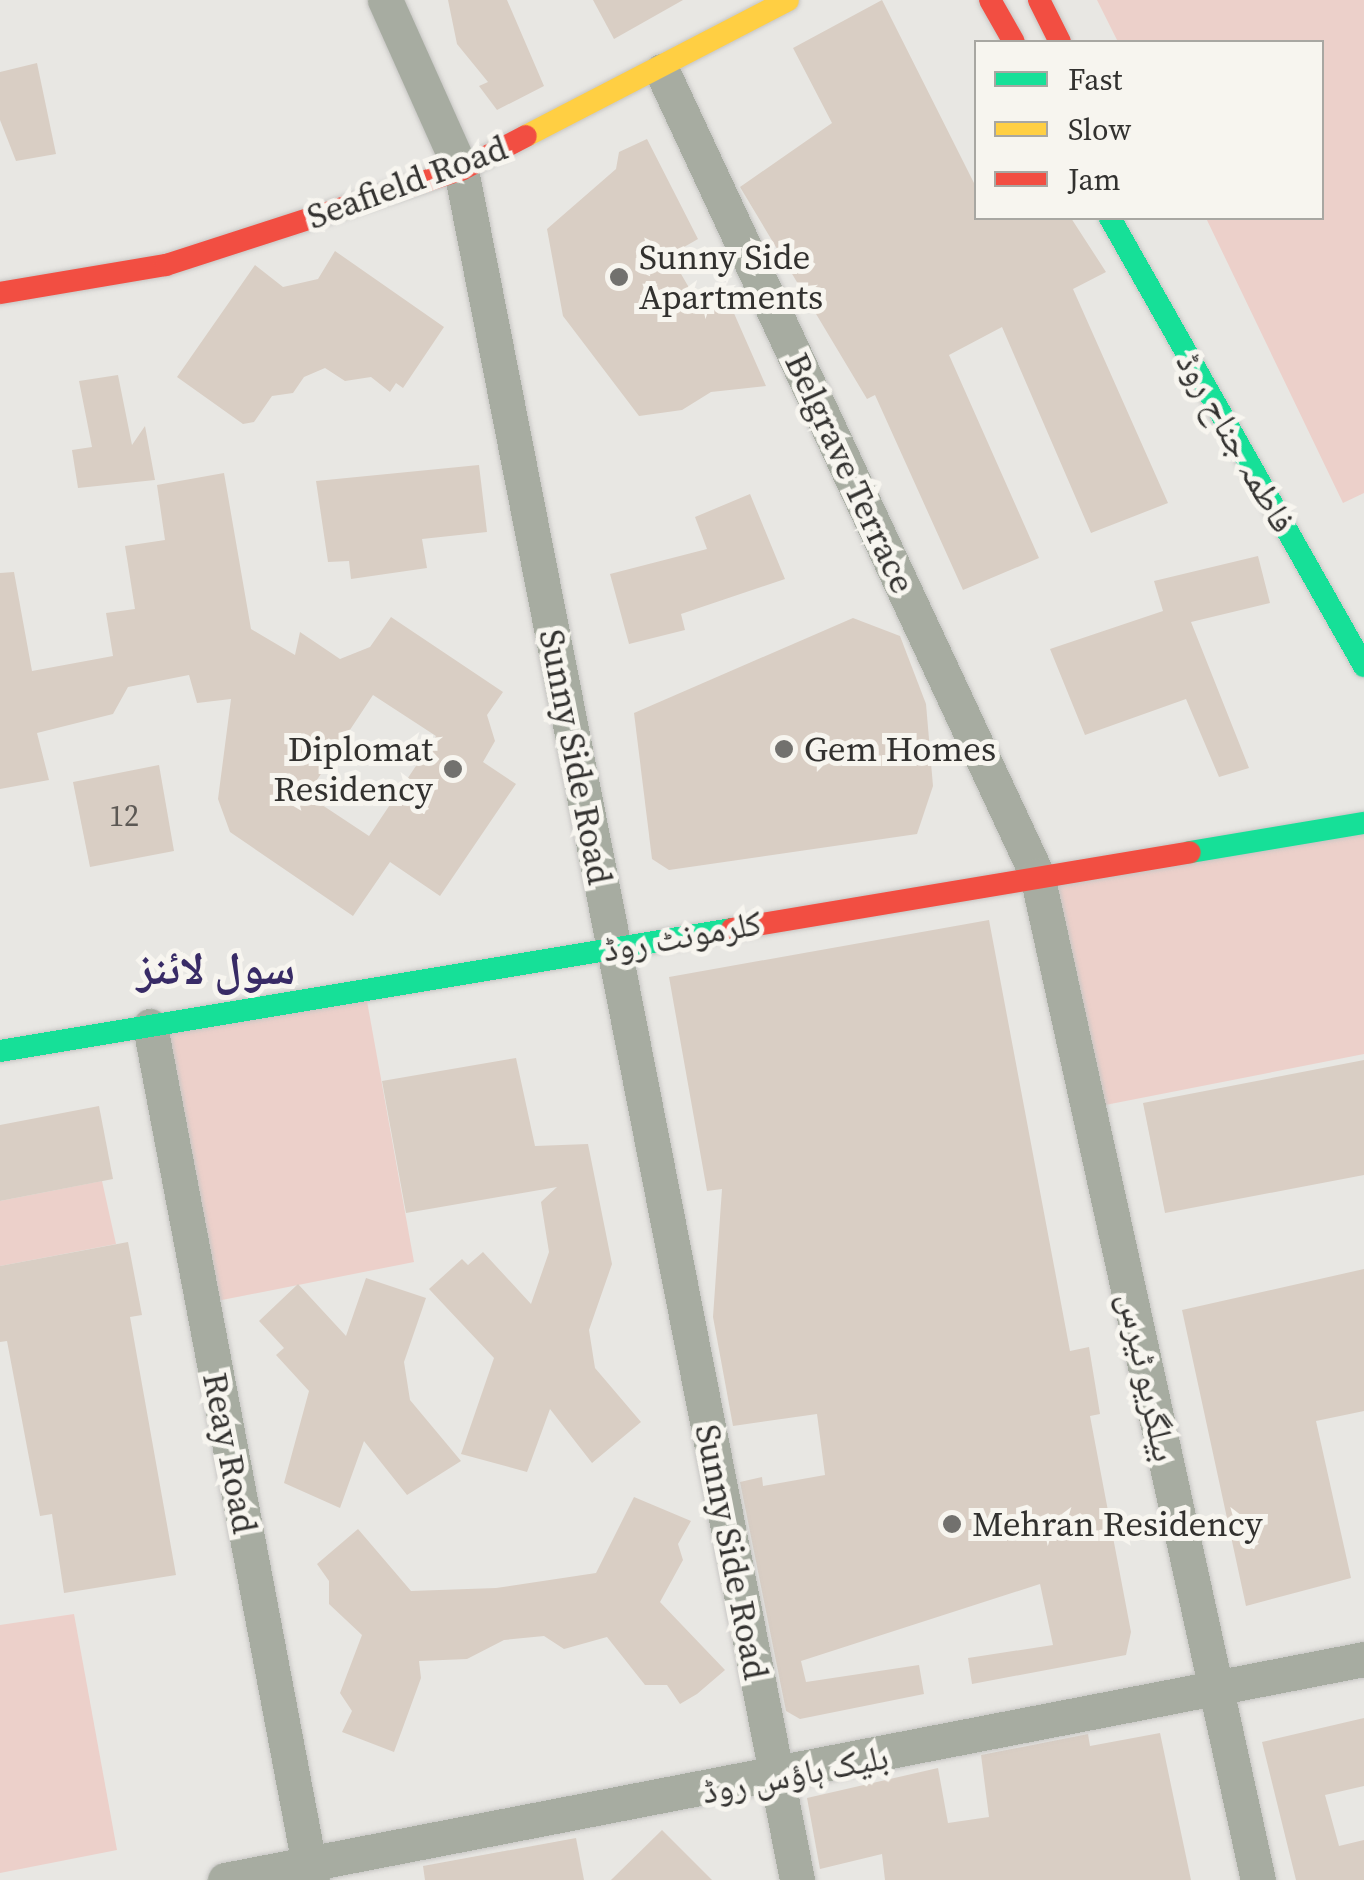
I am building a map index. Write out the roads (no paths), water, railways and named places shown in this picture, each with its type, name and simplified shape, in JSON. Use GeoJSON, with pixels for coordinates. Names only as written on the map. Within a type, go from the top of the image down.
{"type":"FeatureCollection","features":[{"type":"Feature","properties":{"kind":"street","name":"Sunny Side Road"},"geometry":{"type":"LineString","coordinates":[[385,0],[461,170],[796,1880]]}},
{"type":"Feature","properties":{"kind":"street","name":"Seafield Road"},"geometry":{"type":"LineString","coordinates":[[0,293],[166,265],[461,170],[662,70],[788,0]]}},
{"type":"Feature","properties":{"kind":"street"},"geometry":{"type":"LineString","coordinates":[[990,0],[1013,40]]}},
{"type":"Feature","properties":{"kind":"street"},"geometry":{"type":"LineString","coordinates":[[1039,0],[1059,40]]}},
{"type":"Feature","properties":{"kind":"street","name":"Belgrave Terrace"},"geometry":{"type":"LineString","coordinates":[[662,70],[1037,874]]}},
{"type":"Feature","properties":{"kind":"street","name":"فاطمہ جناح روڈ"},"geometry":{"type":"LineString","coordinates":[[1111,220],[1364,666]]}},
{"type":"Feature","properties":{"kind":"street","name":"فاطمہ جناح روڈ"},"geometry":{"type":"LineString","coordinates":[[1240,392],[1327,547]]}},
{"type":"Feature","properties":{"kind":"street","name":"کلرمونٹ روڈ"},"geometry":{"type":"LineString","coordinates":[[0,1051],[1037,874],[1364,823]]}},
{"type":"Feature","properties":{"kind":"street","name":"بیلگریو ٹیرس"},"geometry":{"type":"LineString","coordinates":[[1037,874],[1258,1880]]}},
{"type":"Feature","properties":{"kind":"street","name":"Reay Road"},"geometry":{"type":"LineString","coordinates":[[150,1026],[310,1872]]}},
{"type":"Feature","properties":{"kind":"street","name":"بلیک ہاؤس روڈ"},"geometry":{"type":"LineString","coordinates":[[225,1880],[310,1872],[1364,1659]]}},
{"type":"Feature","properties":{"kind":"place","name":"Sunny Side Apartments"},"geometry":{"type":"Point","coordinates":[619,277]}},
{"type":"Feature","properties":{"kind":"place","name":"Gem Homes"},"geometry":{"type":"Point","coordinates":[784,749]}},
{"type":"Feature","properties":{"kind":"place","name":"Diplomat Residency"},"geometry":{"type":"Point","coordinates":[453,769]}},
{"type":"Feature","properties":{"kind":"place","name":"Mehran Residency"},"geometry":{"type":"Point","coordinates":[952,1524]}},
{"type":"Feature","properties":{"kind":"district","name":"سول لائنز"},"geometry":{"type":"Point","coordinates":[216,969]}}]}
